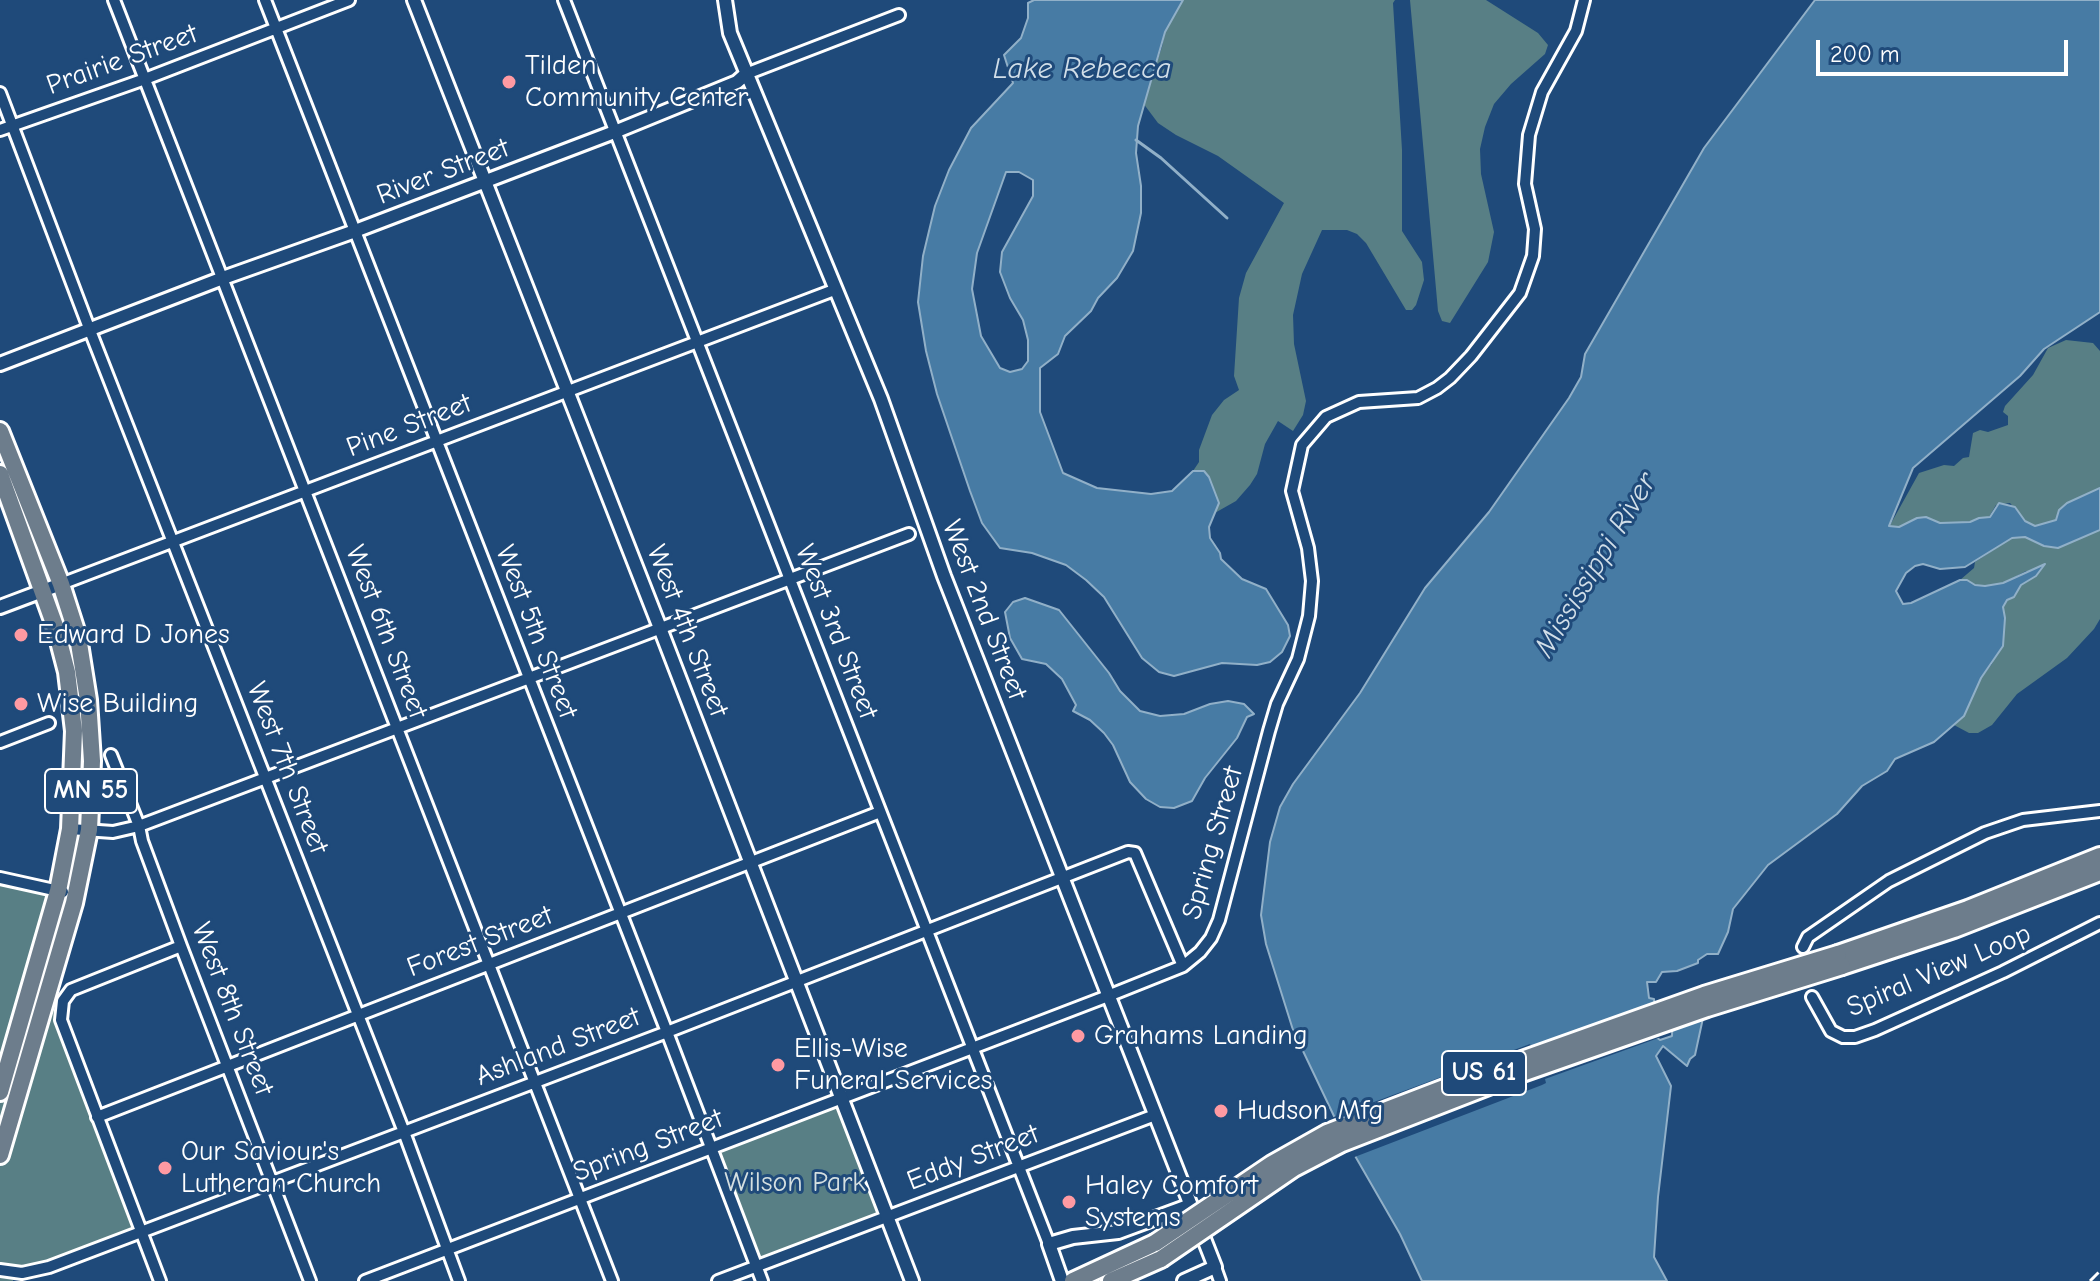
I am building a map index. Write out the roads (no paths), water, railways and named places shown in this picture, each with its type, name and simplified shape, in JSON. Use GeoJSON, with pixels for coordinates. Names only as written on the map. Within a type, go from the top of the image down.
{"type":"FeatureCollection","features":[{"type":"Feature","properties":{"kind":"highway","name":"MN 55"},"geometry":{"type":"LineString","coordinates":[[0,431],[61,584],[78,637],[88,700],[92,761],[89,830],[76,894],[0,1155]]}},
{"type":"Feature","properties":{"kind":"highway","name":"MN 55"},"geometry":{"type":"LineString","coordinates":[[0,474],[45,591],[67,672],[74,731],[70,829],[58,891],[0,1092]]}},
{"type":"Feature","properties":{"kind":"highway","name":"US 61"},"geometry":{"type":"LineString","coordinates":[[1111,1281],[1294,1168],[1342,1143],[1522,1073],[1840,960],[2100,856]]}},
{"type":"Feature","properties":{"kind":"highway","name":"US 61"},"geometry":{"type":"LineString","coordinates":[[1840,960],[1931,938],[2100,872]]}},
{"type":"Feature","properties":{"kind":"highway","name":"US 61"},"geometry":{"type":"LineString","coordinates":[[1073,1281],[1158,1251]]}},
{"type":"Feature","properties":{"kind":"street","name":"West 6th Street"},"geometry":{"type":"LineString","coordinates":[[114,0],[612,1281]]}},
{"type":"Feature","properties":{"kind":"street","name":"West 5th Street"},"geometry":{"type":"LineString","coordinates":[[265,0],[762,1281]]}},
{"type":"Feature","properties":{"kind":"street","name":"Prairie Street"},"geometry":{"type":"LineString","coordinates":[[0,130],[145,79],[349,0]]}},
{"type":"Feature","properties":{"kind":"street","name":"West 4th Street"},"geometry":{"type":"LineString","coordinates":[[414,0],[912,1281]]}},
{"type":"Feature","properties":{"kind":"street","name":"West 3rd Street"},"geometry":{"type":"LineString","coordinates":[[564,0],[1062,1281]]}},
{"type":"Feature","properties":{"kind":"street","name":"West 2nd Street"},"geometry":{"type":"LineString","coordinates":[[725,0],[730,33],[881,399],[944,576],[1215,1267]]}},
{"type":"Feature","properties":{"kind":"street","name":"Spring Street"},"geometry":{"type":"LineString","coordinates":[[365,1281],[1183,966],[1211,938],[1219,920],[1277,704],[1298,659],[1309,616],[1312,581],[1308,548],[1292,491],[1302,445],[1326,417],[1359,402],[1418,398],[1450,378],[1520,293],[1533,256],[1535,229],[1525,184],[1529,135],[1542,92],[1576,31],[1584,0]]}},
{"type":"Feature","properties":{"kind":"street","name":"River Street"},"geometry":{"type":"LineString","coordinates":[[0,364],[617,131],[737,82],[746,74],[899,15]]}},
{"type":"Feature","properties":{"kind":"street","name":"West 7th Street"},"geometry":{"type":"LineString","coordinates":[[0,93],[459,1281]]}},
{"type":"Feature","properties":{"kind":"street","name":"Pine Street"},"geometry":{"type":"LineString","coordinates":[[0,607],[834,290]]}},
{"type":"Feature","properties":{"kind":"street"},"geometry":{"type":"LineString","coordinates":[[70,829],[113,832],[139,826],[909,534]]}},
{"type":"Feature","properties":{"kind":"street"},"geometry":{"type":"LineString","coordinates":[[0,742],[49,723]]}},
{"type":"Feature","properties":{"kind":"street","name":"West 8th Street"},"geometry":{"type":"LineString","coordinates":[[111,755],[310,1281]]}},
{"type":"Feature","properties":{"kind":"street"},"geometry":{"type":"LineString","coordinates":[[1803,947],[1808,937],[1889,881],[1998,826],[2040,817],[2100,811]]}},
{"type":"Feature","properties":{"kind":"street","name":"Forest Street"},"geometry":{"type":"LineString","coordinates":[[97,1117],[880,812]]}},
{"type":"Feature","properties":{"kind":"street","name":"Ashland Street"},"geometry":{"type":"LineString","coordinates":[[0,1270],[13,1277],[49,1267],[667,1032],[1128,852],[1135,853],[1183,966]]}},
{"type":"Feature","properties":{"kind":"street"},"geometry":{"type":"LineString","coordinates":[[1,877],[76,894]]}},
{"type":"Feature","properties":{"kind":"street","name":"Spiral View Loop"},"geometry":{"type":"LineString","coordinates":[[1812,997],[1831,1031],[1843,1037],[1855,1037],[2003,972],[2100,923]]}},
{"type":"Feature","properties":{"kind":"street"},"geometry":{"type":"LineString","coordinates":[[160,1281],[61,1020],[63,1001],[71,990],[181,946]]}},
{"type":"Feature","properties":{"kind":"street","name":"Eddy Street"},"geometry":{"type":"LineString","coordinates":[[718,1281],[1155,1115]]}},
{"type":"Feature","properties":{"kind":"street"},"geometry":{"type":"LineString","coordinates":[[1049,1244],[1073,1237],[1118,1232],[1191,1205]]}},
{"type":"Feature","properties":{"kind":"street"},"geometry":{"type":"LineString","coordinates":[[1184,1281],[1215,1267],[1220,1281]]}},
{"type":"Feature","properties":{"kind":"water","name":"Lake Rebecca"},"geometry":{"type":"Polygon","coordinates":[[[1034,0],[1183,0],[1165,32],[1138,126],[1136,153],[1141,213],[1133,251],[1091,311],[1065,336],[1058,354],[1040,368],[1040,412],[1063,473],[1097,488],[1151,494],[1172,491],[1193,471],[1204,471],[1219,503],[1209,527],[1210,538],[1221,559],[1242,579],[1266,589],[1288,625],[1290,636],[1282,652],[1270,662],[1257,665],[1222,663],[1174,676],[1159,672],[1142,658],[1104,597],[1086,580],[1066,565],[1032,553],[1000,548],[982,523],[970,491],[926,351],[918,302],[923,256],[935,206],[949,170],[971,128],[1013,83],[1004,55],[1021,38],[1028,18],[1028,3],[1034,0]],[[1006,172],[977,253],[972,289],[981,336],[1000,368],[1010,372],[1022,369],[1028,361],[1028,340],[1023,320],[1000,272],[1002,252],[1033,196],[1033,180],[1019,172],[1006,172]]]}},
{"type":"Feature","properties":{"kind":"water","name":"Mississippi River"},"geometry":{"type":"Polygon","coordinates":[[[1815,0],[2100,0],[2100,312],[2044,349],[2020,376],[1913,468],[1889,526],[1899,527],[1926,517],[1940,523],[1970,522],[1990,517],[1999,503],[2015,507],[2025,521],[2035,526],[2056,520],[2059,510],[2067,503],[2100,488],[2100,530],[2058,548],[2044,546],[2025,537],[2012,538],[1965,567],[1940,569],[1923,564],[1906,573],[1896,591],[1903,604],[1960,580],[1985,586],[2003,583],[2045,564],[2036,576],[2021,585],[2003,607],[2003,646],[1981,678],[1964,716],[1934,742],[1895,759],[1887,771],[1862,786],[1837,814],[1768,865],[1733,909],[1728,932],[1718,954],[1707,954],[1698,963],[1677,971],[1662,972],[1656,982],[1647,982],[1649,998],[1654,999],[1656,1037],[1660,1040],[1672,1036],[1673,1006],[1682,994],[1694,992],[1703,1018],[1695,1055],[1687,1066],[1663,1046],[1656,1056],[1671,1086],[1654,1257],[1667,1281],[1422,1281],[1400,1234],[1343,1135],[1293,1030],[1266,944],[1261,915],[1270,842],[1280,807],[1293,784],[1360,693],[1425,588],[1489,512],[1569,398],[1581,377],[1585,354],[1704,148],[1815,0]]]}},
{"type":"Feature","properties":{"kind":"water"},"geometry":{"type":"Polygon","coordinates":[[[1025,598],[1059,610],[1120,691],[1140,711],[1160,716],[1184,714],[1228,701],[1244,704],[1254,714],[1247,717],[1237,738],[1205,778],[1192,801],[1174,808],[1160,807],[1146,799],[1130,782],[1104,733],[1090,720],[1073,711],[1076,705],[1062,679],[1046,664],[1022,659],[1010,638],[1005,612],[1013,602],[1025,598]]]}},
{"type":"Feature","properties":{"kind":"waterway"},"geometry":{"type":"LineString","coordinates":[[1136,140],[1161,158],[1227,218]]}},
{"type":"Feature","properties":{"kind":"tunnel"},"geometry":{"type":"LineString","coordinates":[[1803,947],[1802,961],[1812,997]]}},
{"type":"Feature","properties":{"kind":"railway"},"geometry":{"type":"LineString","coordinates":[[2090,1281],[2100,1271]]}},
{"type":"Feature","properties":{"kind":"place","name":"Tilden Community Center"},"geometry":{"type":"Point","coordinates":[509,82]}},
{"type":"Feature","properties":{"kind":"place","name":"Edward D Jones"},"geometry":{"type":"Point","coordinates":[21,635]}},
{"type":"Feature","properties":{"kind":"place","name":"Wise Building"},"geometry":{"type":"Point","coordinates":[21,704]}},
{"type":"Feature","properties":{"kind":"place","name":"Grahams Landing"},"geometry":{"type":"Point","coordinates":[1078,1036]}},
{"type":"Feature","properties":{"kind":"place","name":"Ellis-Wise Funeral Services"},"geometry":{"type":"Point","coordinates":[778,1065]}},
{"type":"Feature","properties":{"kind":"place","name":"Hudson Mfg"},"geometry":{"type":"Point","coordinates":[1221,1111]}},
{"type":"Feature","properties":{"kind":"place","name":"Our Saviour's Lutheran Church"},"geometry":{"type":"Point","coordinates":[165,1168]}},
{"type":"Feature","properties":{"kind":"place","name":"Haley Comfort Systems"},"geometry":{"type":"Point","coordinates":[1069,1202]}},
{"type":"Feature","properties":{"kind":"park label","name":"Wilson Park"},"geometry":{"type":"Point","coordinates":[795,1183]}}]}
